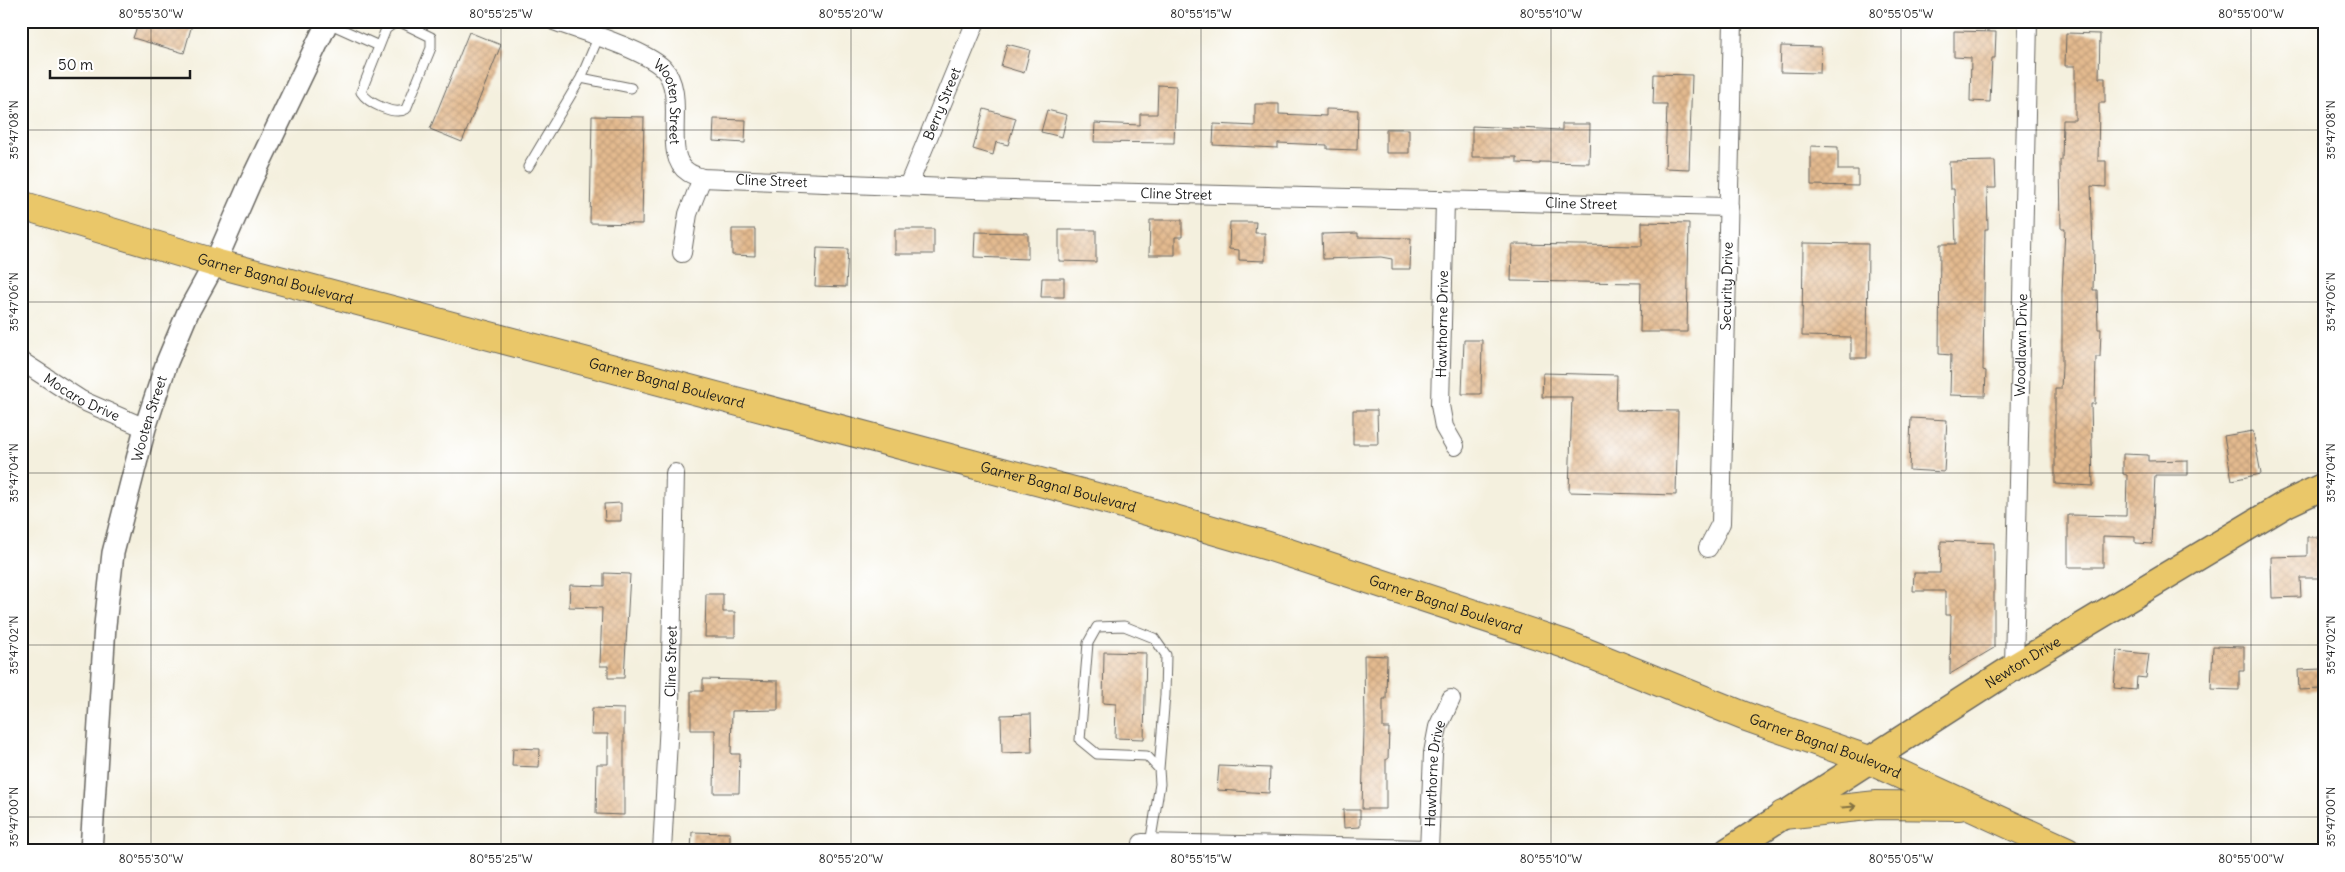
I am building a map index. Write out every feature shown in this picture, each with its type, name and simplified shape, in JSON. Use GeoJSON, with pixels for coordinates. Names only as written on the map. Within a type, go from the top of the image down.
{"type":"FeatureCollection","features":[{"type":"Feature","properties":{"kind":"highway","name":"Garner Bagnal Boulevard"},"geometry":{"type":"LineString","coordinates":[[21,206],[215,264],[1110,500],[1268,546],[1565,644],[1744,716],[1869,760],[2068,851]]}},
{"type":"Feature","properties":{"kind":"highway"},"geometry":{"type":"LineString","coordinates":[[1783,815],[1878,805],[1969,806]]}},
{"type":"Feature","properties":{"kind":"main road","name":"Newton Drive"},"geometry":{"type":"LineString","coordinates":[[1728,851],[2014,667],[2278,508],[2324,486]]}},
{"type":"Feature","properties":{"kind":"street","name":"Wooten Street"},"geometry":{"type":"LineString","coordinates":[[554,21],[634,51],[663,69],[674,87],[676,158],[686,172],[702,178]]}},
{"type":"Feature","properties":{"kind":"street","name":"Berry Street"},"geometry":{"type":"LineString","coordinates":[[908,186],[976,21]]}},
{"type":"Feature","properties":{"kind":"street","name":"Security Drive"},"geometry":{"type":"LineString","coordinates":[[1708,548],[1721,523],[1733,21]]}},
{"type":"Feature","properties":{"kind":"street","name":"Woodlawn Drive"},"geometry":{"type":"LineString","coordinates":[[2014,667],[2028,21]]}},
{"type":"Feature","properties":{"kind":"street","name":"Wooten Street"},"geometry":{"type":"LineString","coordinates":[[91,851],[105,624],[113,553],[145,428],[188,312],[215,264],[250,183],[328,22]]}},
{"type":"Feature","properties":{"kind":"street","name":"Cline Street"},"geometry":{"type":"LineString","coordinates":[[702,178],[908,186],[1729,206]]}},
{"type":"Feature","properties":{"kind":"street"},"geometry":{"type":"LineString","coordinates":[[682,253],[688,214],[702,178]]}},
{"type":"Feature","properties":{"kind":"street","name":"Hawthorne Drive"},"geometry":{"type":"LineString","coordinates":[[1445,200],[1440,405],[1444,427],[1455,446]]}},
{"type":"Feature","properties":{"kind":"street","name":"Mocaro Drive"},"geometry":{"type":"LineString","coordinates":[[21,362],[81,400],[145,428]]}},
{"type":"Feature","properties":{"kind":"street","name":"Cline Street"},"geometry":{"type":"LineString","coordinates":[[662,851],[670,703],[675,473]]}},
{"type":"Feature","properties":{"kind":"street","name":"Hawthorne Drive"},"geometry":{"type":"LineString","coordinates":[[1429,850],[1434,753],[1438,727],[1451,699]]}},
{"type":"Feature","properties":{"kind":"street"},"geometry":{"type":"LineString","coordinates":[[1145,846],[1429,850]]}},
{"type":"Feature","properties":{"kind":"lane"},"geometry":{"type":"LineString","coordinates":[[398,21],[426,32],[431,37],[431,48],[406,109],[400,112],[390,110],[364,97],[361,92],[379,46],[386,29],[398,21]]}},
{"type":"Feature","properties":{"kind":"lane"},"geometry":{"type":"LineString","coordinates":[[328,22],[379,46]]}},
{"type":"Feature","properties":{"kind":"lane"},"geometry":{"type":"LineString","coordinates":[[528,167],[581,78],[598,38]]}},
{"type":"Feature","properties":{"kind":"lane"},"geometry":{"type":"LineString","coordinates":[[581,78],[631,88]]}},
{"type":"Feature","properties":{"kind":"lane"},"geometry":{"type":"LineString","coordinates":[[1145,846],[1160,784],[1159,769],[1166,656],[1154,638],[1147,635],[1124,626],[1097,627],[1088,643],[1080,740],[1097,754],[1147,756],[1159,769]]}},
{"type":"Feature","properties":{"kind":"building"},"geometry":{"type":"Polygon","coordinates":[[[139,21],[193,21],[184,53],[133,38],[139,21]]]}},
{"type":"Feature","properties":{"kind":"building"},"geometry":{"type":"Polygon","coordinates":[[[1954,31],[1996,32],[1995,58],[1992,58],[1990,102],[1970,101],[1971,58],[1954,57],[1954,31]]]}},
{"type":"Feature","properties":{"kind":"building"},"geometry":{"type":"Polygon","coordinates":[[[469,32],[501,45],[462,142],[430,129],[469,32]]]}},
{"type":"Feature","properties":{"kind":"building"},"geometry":{"type":"Polygon","coordinates":[[[2066,33],[2100,34],[2099,78],[2105,78],[2105,103],[2099,103],[2098,161],[2106,161],[2106,187],[2091,186],[2094,250],[2093,290],[2097,290],[2098,329],[2101,329],[2100,357],[2096,357],[2095,404],[2091,404],[2093,486],[2055,484],[2055,389],[2061,389],[2065,228],[2061,228],[2060,160],[2062,160],[2063,120],[2075,120],[2075,66],[2065,66],[2066,33]]]}},
{"type":"Feature","properties":{"kind":"building"},"geometry":{"type":"Polygon","coordinates":[[[1007,44],[1030,50],[1024,73],[1001,66],[1007,44]]]}},
{"type":"Feature","properties":{"kind":"building"},"geometry":{"type":"Polygon","coordinates":[[[1781,46],[1821,47],[1820,73],[1780,72],[1781,46]]]}},
{"type":"Feature","properties":{"kind":"building"},"geometry":{"type":"Polygon","coordinates":[[[1654,74],[1692,75],[1689,169],[1665,168],[1667,104],[1653,104],[1654,74]]]}},
{"type":"Feature","properties":{"kind":"building"},"geometry":{"type":"Polygon","coordinates":[[[1158,85],[1176,86],[1174,143],[1094,142],[1095,123],[1140,125],[1140,114],[1157,114],[1158,85]]]}},
{"type":"Feature","properties":{"kind":"building"},"geometry":{"type":"Polygon","coordinates":[[[1255,104],[1279,104],[1279,114],[1326,116],[1326,109],[1358,110],[1357,150],[1327,149],[1327,145],[1278,143],[1278,148],[1213,145],[1214,124],[1255,126],[1255,104]]]}},
{"type":"Feature","properties":{"kind":"building"},"geometry":{"type":"Polygon","coordinates":[[[984,109],[1016,118],[1008,145],[996,142],[993,155],[973,149],[984,109]]]}},
{"type":"Feature","properties":{"kind":"building"},"geometry":{"type":"Polygon","coordinates":[[[1047,110],[1067,115],[1062,137],[1041,132],[1047,110]]]}},
{"type":"Feature","properties":{"kind":"building"},"geometry":{"type":"Polygon","coordinates":[[[592,116],[644,117],[642,224],[590,223],[592,116]]]}},
{"type":"Feature","properties":{"kind":"building"},"geometry":{"type":"Polygon","coordinates":[[[714,119],[746,120],[745,143],[713,141],[714,119]]]}},
{"type":"Feature","properties":{"kind":"building"},"geometry":{"type":"Polygon","coordinates":[[[1562,124],[1590,124],[1589,163],[1517,163],[1517,157],[1472,157],[1472,126],[1562,130],[1562,124]]]}},
{"type":"Feature","properties":{"kind":"building"},"geometry":{"type":"Polygon","coordinates":[[[1386,129],[1409,129],[1409,153],[1386,153],[1386,129]]]}},
{"type":"Feature","properties":{"kind":"building"},"geometry":{"type":"Polygon","coordinates":[[[1811,146],[1838,147],[1838,170],[1858,170],[1858,186],[1811,185],[1811,146]]]}},
{"type":"Feature","properties":{"kind":"building"},"geometry":{"type":"Polygon","coordinates":[[[1995,161],[1996,188],[1987,188],[1988,229],[1985,229],[1983,370],[1986,371],[1985,396],[1950,395],[1951,355],[1939,354],[1940,244],[1956,244],[1954,189],[1950,189],[1949,162],[1995,161]]]}},
{"type":"Feature","properties":{"kind":"building"},"geometry":{"type":"Polygon","coordinates":[[[1150,220],[1182,220],[1182,237],[1175,237],[1175,255],[1149,255],[1150,220]]]}},
{"type":"Feature","properties":{"kind":"building"},"geometry":{"type":"Polygon","coordinates":[[[1230,222],[1256,222],[1255,233],[1265,233],[1265,261],[1239,260],[1239,250],[1229,249],[1230,222]]]}},
{"type":"Feature","properties":{"kind":"building"},"geometry":{"type":"Polygon","coordinates":[[[1642,222],[1689,223],[1687,332],[1640,332],[1641,283],[1511,281],[1512,244],[1642,246],[1642,222]]]}},
{"type":"Feature","properties":{"kind":"building"},"geometry":{"type":"Polygon","coordinates":[[[732,229],[755,229],[755,256],[732,255],[732,229]]]}},
{"type":"Feature","properties":{"kind":"building"},"geometry":{"type":"Polygon","coordinates":[[[895,229],[934,229],[934,254],[895,254],[895,229]]]}},
{"type":"Feature","properties":{"kind":"building"},"geometry":{"type":"Polygon","coordinates":[[[1059,230],[1096,230],[1096,262],[1059,261],[1059,230]]]}},
{"type":"Feature","properties":{"kind":"building"},"geometry":{"type":"Polygon","coordinates":[[[975,232],[1028,233],[1028,259],[974,257],[975,232]]]}},
{"type":"Feature","properties":{"kind":"building"},"geometry":{"type":"Polygon","coordinates":[[[1358,233],[1358,237],[1411,238],[1410,269],[1392,269],[1392,259],[1381,257],[1323,259],[1322,234],[1358,233]]]}},
{"type":"Feature","properties":{"kind":"building"},"geometry":{"type":"Polygon","coordinates":[[[1803,243],[1868,244],[1867,358],[1851,358],[1851,337],[1802,336],[1803,243]]]}},
{"type":"Feature","properties":{"kind":"building"},"geometry":{"type":"Polygon","coordinates":[[[817,248],[848,249],[846,287],[815,286],[817,248]]]}},
{"type":"Feature","properties":{"kind":"building"},"geometry":{"type":"Polygon","coordinates":[[[1042,278],[1064,278],[1064,297],[1041,297],[1042,278]]]}},
{"type":"Feature","properties":{"kind":"building"},"geometry":{"type":"Polygon","coordinates":[[[1464,340],[1482,340],[1481,394],[1462,394],[1464,340]]]}},
{"type":"Feature","properties":{"kind":"building"},"geometry":{"type":"Polygon","coordinates":[[[1543,373],[1617,375],[1616,410],[1678,411],[1676,495],[1569,492],[1572,397],[1542,397],[1543,373]]]}},
{"type":"Feature","properties":{"kind":"building"},"geometry":{"type":"Polygon","coordinates":[[[1353,410],[1377,410],[1378,444],[1353,444],[1353,410]]]}},
{"type":"Feature","properties":{"kind":"building"},"geometry":{"type":"Polygon","coordinates":[[[1911,418],[1947,420],[1944,472],[1909,470],[1911,418]]]}},
{"type":"Feature","properties":{"kind":"building"},"geometry":{"type":"Polygon","coordinates":[[[2253,431],[2261,474],[2232,480],[2224,436],[2253,431]]]}},
{"type":"Feature","properties":{"kind":"building"},"geometry":{"type":"Polygon","coordinates":[[[2123,454],[2148,455],[2148,461],[2188,460],[2188,475],[2155,475],[2152,544],[2135,543],[2135,537],[2103,536],[2103,567],[2068,567],[2068,515],[2126,516],[2127,475],[2123,474],[2123,454]]]}},
{"type":"Feature","properties":{"kind":"building"},"geometry":{"type":"Polygon","coordinates":[[[621,503],[621,521],[605,521],[604,504],[621,503]]]}},
{"type":"Feature","properties":{"kind":"building"},"geometry":{"type":"Polygon","coordinates":[[[2307,537],[2324,537],[2324,578],[2300,578],[2301,597],[2272,598],[2271,557],[2307,556],[2307,537]]]}},
{"type":"Feature","properties":{"kind":"building"},"geometry":{"type":"Polygon","coordinates":[[[1941,541],[1994,543],[1994,648],[1950,674],[1951,615],[1945,615],[1945,591],[1913,591],[1914,573],[1940,573],[1941,541]]]}},
{"type":"Feature","properties":{"kind":"building"},"geometry":{"type":"Polygon","coordinates":[[[604,573],[630,574],[624,678],[608,678],[608,666],[600,666],[602,608],[569,607],[570,585],[604,586],[604,573]]]}},
{"type":"Feature","properties":{"kind":"building"},"geometry":{"type":"Polygon","coordinates":[[[706,594],[723,594],[723,612],[735,612],[735,637],[705,637],[706,594]]]}},
{"type":"Feature","properties":{"kind":"building"},"geometry":{"type":"Polygon","coordinates":[[[2213,646],[2244,647],[2244,671],[2239,671],[2239,690],[2211,689],[2213,646]]]}},
{"type":"Feature","properties":{"kind":"building"},"geometry":{"type":"Polygon","coordinates":[[[2117,651],[2149,654],[2146,678],[2137,677],[2136,690],[2114,688],[2117,651]]]}},
{"type":"Feature","properties":{"kind":"building"},"geometry":{"type":"Polygon","coordinates":[[[1104,652],[1146,653],[1144,739],[1115,738],[1116,704],[1103,703],[1104,652]]]}},
{"type":"Feature","properties":{"kind":"building"},"geometry":{"type":"Polygon","coordinates":[[[1364,655],[1387,656],[1386,699],[1383,699],[1383,728],[1389,728],[1388,759],[1386,759],[1386,809],[1362,809],[1365,728],[1364,655]]]}},
{"type":"Feature","properties":{"kind":"building"},"geometry":{"type":"Polygon","coordinates":[[[2322,669],[2322,689],[2299,690],[2298,670],[2322,669]]]}},
{"type":"Feature","properties":{"kind":"building"},"geometry":{"type":"Polygon","coordinates":[[[703,679],[778,681],[778,710],[732,711],[731,754],[740,754],[739,793],[714,793],[715,730],[691,730],[691,691],[703,691],[703,679]]]}},
{"type":"Feature","properties":{"kind":"building"},"geometry":{"type":"Polygon","coordinates":[[[592,708],[624,709],[624,815],[596,814],[597,764],[608,764],[608,734],[591,734],[592,708]]]}},
{"type":"Feature","properties":{"kind":"building"},"geometry":{"type":"Polygon","coordinates":[[[1031,714],[1032,752],[1002,753],[1001,715],[1031,714]]]}},
{"type":"Feature","properties":{"kind":"building"},"geometry":{"type":"Polygon","coordinates":[[[513,748],[540,749],[539,767],[512,766],[513,748]]]}},
{"type":"Feature","properties":{"kind":"building"},"geometry":{"type":"Polygon","coordinates":[[[1219,766],[1270,768],[1269,793],[1217,790],[1219,766]]]}},
{"type":"Feature","properties":{"kind":"building"},"geometry":{"type":"Polygon","coordinates":[[[1343,810],[1360,810],[1360,827],[1344,828],[1343,810]]]}},
{"type":"Feature","properties":{"kind":"building"},"geometry":{"type":"Polygon","coordinates":[[[692,832],[730,833],[730,851],[691,851],[692,832]]]}}]}
